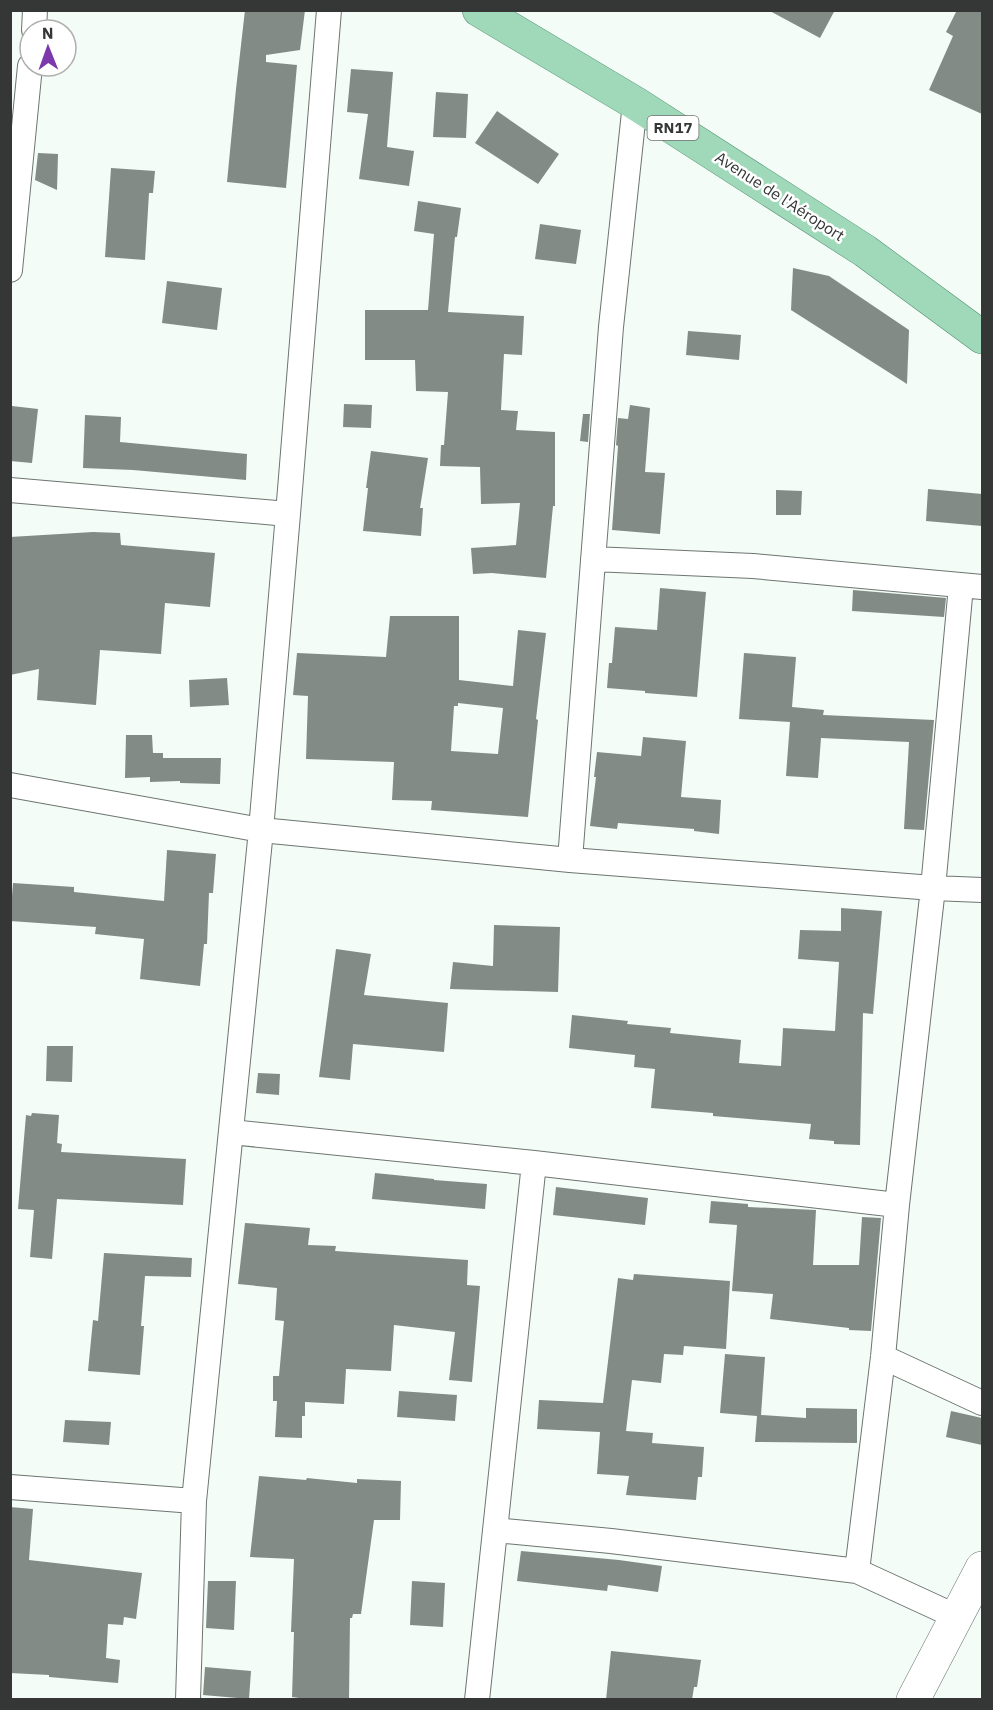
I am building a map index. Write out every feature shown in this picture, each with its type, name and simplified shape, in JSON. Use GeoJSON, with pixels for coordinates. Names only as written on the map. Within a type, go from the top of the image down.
{"type":"FeatureCollection","features":[{"type":"Feature","properties":{"kind":"main road","name":"Avenue de l'Aéroport"},"geometry":{"type":"LineString","coordinates":[[479,10],[635,103],[865,250],[982,337]]}},
{"type":"Feature","properties":{"kind":"street"},"geometry":{"type":"LineString","coordinates":[[188,1700],[194,1501],[261,831],[328,10]]}},
{"type":"Feature","properties":{"kind":"street"},"geometry":{"type":"LineString","coordinates":[[10,270],[17,132],[28,78]]}},
{"type":"Feature","properties":{"kind":"street"},"geometry":{"type":"LineString","coordinates":[[570,860],[611,327],[635,103]]}},
{"type":"Feature","properties":{"kind":"street"},"geometry":{"type":"LineString","coordinates":[[10,490],[288,514]]}},
{"type":"Feature","properties":{"kind":"street"},"geometry":{"type":"LineString","coordinates":[[593,559],[753,566],[972,586],[933,888],[897,1205],[883,1357],[857,1571]]}},
{"type":"Feature","properties":{"kind":"street"},"geometry":{"type":"LineString","coordinates":[[10,785],[261,831],[570,860],[982,890]]}},
{"type":"Feature","properties":{"kind":"street"},"geometry":{"type":"LineString","coordinates":[[231,1132],[534,1162],[897,1205]]}},
{"type":"Feature","properties":{"kind":"street"},"geometry":{"type":"LineString","coordinates":[[477,1700],[534,1162]]}},
{"type":"Feature","properties":{"kind":"street"},"geometry":{"type":"LineString","coordinates":[[883,1357],[982,1403]]}},
{"type":"Feature","properties":{"kind":"street"},"geometry":{"type":"LineString","coordinates":[[10,1487],[194,1501]]}},
{"type":"Feature","properties":{"kind":"street"},"geometry":{"type":"LineString","coordinates":[[495,1530],[611,1540],[857,1571],[957,1617]]}},
{"type":"Feature","properties":{"kind":"street"},"geometry":{"type":"LineString","coordinates":[[913,1700],[982,1568]]}},
{"type":"Feature","properties":{"kind":"building"},"geometry":{"type":"Polygon","coordinates":[[[245,10],[305,10],[300,50],[266,55],[266,62],[297,65],[286,188],[227,182],[245,10]]]}},
{"type":"Feature","properties":{"kind":"building"},"geometry":{"type":"Polygon","coordinates":[[[768,10],[835,10],[820,38],[768,10]]]}},
{"type":"Feature","properties":{"kind":"building"},"geometry":{"type":"Polygon","coordinates":[[[957,10],[982,10],[982,114],[929,90],[953,36],[946,32],[957,10]]]}},
{"type":"Feature","properties":{"kind":"building"},"geometry":{"type":"Polygon","coordinates":[[[351,69],[393,72],[387,147],[414,151],[409,186],[359,179],[368,114],[347,112],[351,69]]]}},
{"type":"Feature","properties":{"kind":"building"},"geometry":{"type":"Polygon","coordinates":[[[436,92],[468,94],[466,138],[433,137],[436,92]]]}},
{"type":"Feature","properties":{"kind":"building"},"geometry":{"type":"Polygon","coordinates":[[[497,111],[559,154],[538,184],[475,143],[497,111]]]}},
{"type":"Feature","properties":{"kind":"building"},"geometry":{"type":"Polygon","coordinates":[[[38,153],[58,154],[57,190],[35,180],[38,153]]]}},
{"type":"Feature","properties":{"kind":"building"},"geometry":{"type":"Polygon","coordinates":[[[111,168],[155,171],[153,193],[149,193],[145,260],[105,257],[111,168]]]}},
{"type":"Feature","properties":{"kind":"building"},"geometry":{"type":"Polygon","coordinates":[[[418,201],[461,208],[457,237],[455,237],[448,312],[524,316],[522,355],[504,354],[501,410],[518,411],[516,430],[555,432],[555,506],[553,506],[546,578],[492,573],[473,574],[471,548],[516,545],[520,503],[481,504],[480,467],[440,466],[448,392],[416,391],[415,360],[365,360],[365,310],[428,310],[434,234],[414,231],[418,201]]]}},
{"type":"Feature","properties":{"kind":"building"},"geometry":{"type":"Polygon","coordinates":[[[540,224],[581,230],[576,264],[535,259],[540,224]]]}},
{"type":"Feature","properties":{"kind":"building"},"geometry":{"type":"Polygon","coordinates":[[[793,268],[829,276],[909,330],[907,384],[791,310],[793,268]]]}},
{"type":"Feature","properties":{"kind":"building"},"geometry":{"type":"Polygon","coordinates":[[[167,281],[222,288],[217,330],[162,323],[167,281]]]}},
{"type":"Feature","properties":{"kind":"building"},"geometry":{"type":"Polygon","coordinates":[[[688,331],[741,335],[739,360],[686,355],[688,331]]]}},
{"type":"Feature","properties":{"kind":"building"},"geometry":{"type":"Polygon","coordinates":[[[344,404],[372,405],[371,428],[343,427],[344,404]]]}},
{"type":"Feature","properties":{"kind":"building"},"geometry":{"type":"Polygon","coordinates":[[[630,405],[650,408],[645,472],[665,473],[660,534],[612,530],[618,418],[628,419],[630,405]]]}},
{"type":"Feature","properties":{"kind":"building"},"geometry":{"type":"Polygon","coordinates":[[[12,406],[38,409],[32,463],[10,461],[12,406]]]}},
{"type":"Feature","properties":{"kind":"building"},"geometry":{"type":"Polygon","coordinates":[[[583,414],[590,414],[588,442],[580,441],[583,414]]]}},
{"type":"Feature","properties":{"kind":"building"},"geometry":{"type":"Polygon","coordinates":[[[85,415],[121,417],[120,442],[247,454],[246,480],[83,468],[85,415]]]}},
{"type":"Feature","properties":{"kind":"building"},"geometry":{"type":"Polygon","coordinates":[[[371,451],[428,458],[420,508],[423,508],[421,536],[363,531],[371,451]]]}},
{"type":"Feature","properties":{"kind":"building"},"geometry":{"type":"Polygon","coordinates":[[[928,489],[982,494],[982,526],[926,521],[928,489]]]}},
{"type":"Feature","properties":{"kind":"building"},"geometry":{"type":"Polygon","coordinates":[[[776,490],[802,491],[801,515],[776,515],[776,490]]]}},
{"type":"Feature","properties":{"kind":"building"},"geometry":{"type":"Polygon","coordinates":[[[93,532],[120,533],[121,545],[215,553],[210,607],[165,603],[161,654],[100,650],[96,705],[37,700],[39,669],[10,675],[10,537],[93,532]]]}},
{"type":"Feature","properties":{"kind":"building"},"geometry":{"type":"Polygon","coordinates":[[[660,588],[706,592],[697,697],[607,688],[615,627],[657,630],[660,588]]]}},
{"type":"Feature","properties":{"kind":"building"},"geometry":{"type":"Polygon","coordinates":[[[853,590],[946,598],[944,617],[852,611],[853,590]]]}},
{"type":"Feature","properties":{"kind":"building"},"geometry":{"type":"Polygon","coordinates":[[[390,616],[459,616],[459,680],[513,686],[518,630],[546,633],[528,817],[431,810],[432,801],[392,800],[394,762],[306,759],[308,696],[293,695],[297,653],[386,657],[390,616]],[[458,703],[458,706],[454,706],[451,751],[498,754],[503,708],[458,703]]]}},
{"type":"Feature","properties":{"kind":"building"},"geometry":{"type":"Polygon","coordinates":[[[744,653],[796,657],[792,707],[824,710],[823,715],[934,720],[924,830],[904,829],[909,742],[821,738],[818,778],[786,776],[790,722],[739,719],[744,653]]]}},
{"type":"Feature","properties":{"kind":"building"},"geometry":{"type":"Polygon","coordinates":[[[227,678],[229,705],[190,707],[189,680],[227,678]]]}},
{"type":"Feature","properties":{"kind":"building"},"geometry":{"type":"Polygon","coordinates":[[[126,735],[152,735],[153,753],[163,753],[163,758],[221,758],[220,784],[180,783],[180,781],[150,782],[150,777],[125,778],[126,735]]]}},
{"type":"Feature","properties":{"kind":"building"},"geometry":{"type":"Polygon","coordinates":[[[643,737],[686,741],[681,797],[721,800],[719,834],[694,831],[694,829],[618,823],[617,829],[590,826],[597,752],[641,756],[643,737]]]}},
{"type":"Feature","properties":{"kind":"building"},"geometry":{"type":"Polygon","coordinates":[[[167,850],[216,854],[213,893],[209,893],[207,944],[204,944],[200,986],[140,979],[144,939],[95,934],[96,927],[10,921],[13,883],[74,887],[74,892],[164,901],[167,850]]]}},
{"type":"Feature","properties":{"kind":"building"},"geometry":{"type":"Polygon","coordinates":[[[841,908],[882,911],[873,1014],[863,1013],[860,1145],[834,1144],[834,1141],[809,1139],[811,1124],[651,1108],[655,1069],[634,1067],[635,1055],[569,1048],[572,1015],[671,1028],[670,1033],[741,1040],[739,1063],[781,1066],[783,1028],[835,1031],[839,962],[798,959],[800,930],[841,931],[841,908]]]}},
{"type":"Feature","properties":{"kind":"building"},"geometry":{"type":"Polygon","coordinates":[[[494,925],[560,927],[558,992],[450,989],[453,962],[493,966],[494,925]]]}},
{"type":"Feature","properties":{"kind":"building"},"geometry":{"type":"Polygon","coordinates":[[[336,949],[371,954],[364,995],[448,1003],[444,1052],[353,1044],[350,1080],[319,1077],[336,949]]]}},
{"type":"Feature","properties":{"kind":"building"},"geometry":{"type":"Polygon","coordinates":[[[47,1046],[73,1046],[72,1082],[46,1081],[47,1046]]]}},
{"type":"Feature","properties":{"kind":"building"},"geometry":{"type":"Polygon","coordinates":[[[258,1073],[280,1074],[279,1095],[256,1093],[258,1073]]]}},
{"type":"Feature","properties":{"kind":"building"},"geometry":{"type":"Polygon","coordinates":[[[32,1113],[59,1115],[57,1143],[62,1144],[61,1152],[186,1159],[183,1205],[57,1199],[52,1259],[30,1257],[34,1210],[18,1209],[26,1115],[31,1116],[32,1113]]]}},
{"type":"Feature","properties":{"kind":"building"},"geometry":{"type":"Polygon","coordinates":[[[375,1173],[487,1184],[485,1209],[372,1199],[375,1173]]]}},
{"type":"Feature","properties":{"kind":"building"},"geometry":{"type":"Polygon","coordinates":[[[556,1187],[648,1198],[645,1225],[553,1215],[556,1187]]]}},
{"type":"Feature","properties":{"kind":"building"},"geometry":{"type":"Polygon","coordinates":[[[711,1201],[748,1204],[748,1207],[816,1210],[813,1265],[859,1265],[862,1217],[881,1218],[871,1331],[770,1319],[773,1294],[732,1291],[737,1225],[709,1223],[711,1201]]]}},
{"type":"Feature","properties":{"kind":"building"},"geometry":{"type":"Polygon","coordinates":[[[245,1223],[310,1228],[308,1245],[336,1246],[335,1251],[468,1260],[467,1285],[480,1286],[472,1382],[449,1380],[455,1332],[394,1325],[391,1371],[346,1369],[344,1404],[305,1402],[305,1416],[302,1416],[302,1438],[275,1437],[277,1401],[273,1401],[273,1376],[279,1376],[284,1321],[275,1320],[277,1288],[238,1284],[245,1223]]]}},
{"type":"Feature","properties":{"kind":"building"},"geometry":{"type":"Polygon","coordinates":[[[104,1253],[192,1258],[191,1277],[145,1276],[140,1375],[88,1371],[93,1320],[98,1321],[104,1253]]]}},
{"type":"Feature","properties":{"kind":"building"},"geometry":{"type":"Polygon","coordinates":[[[634,1274],[730,1281],[726,1349],[684,1346],[683,1355],[664,1354],[661,1383],[632,1380],[626,1431],[653,1433],[652,1443],[704,1447],[702,1477],[698,1477],[696,1500],[626,1495],[629,1476],[597,1474],[600,1432],[537,1429],[539,1400],[603,1403],[618,1278],[633,1280],[634,1274]]]}},
{"type":"Feature","properties":{"kind":"building"},"geometry":{"type":"Polygon","coordinates":[[[725,1354],[765,1357],[761,1415],[806,1418],[806,1408],[857,1409],[857,1443],[755,1442],[757,1416],[720,1413],[725,1354]]]}},
{"type":"Feature","properties":{"kind":"building"},"geometry":{"type":"Polygon","coordinates":[[[399,1391],[457,1395],[455,1421],[397,1417],[399,1391]]]}},
{"type":"Feature","properties":{"kind":"building"},"geometry":{"type":"Polygon","coordinates":[[[951,1411],[982,1418],[982,1445],[946,1437],[951,1411]]]}},
{"type":"Feature","properties":{"kind":"building"},"geometry":{"type":"Polygon","coordinates":[[[65,1420],[111,1422],[109,1445],[63,1442],[65,1420]]]}},
{"type":"Feature","properties":{"kind":"building"},"geometry":{"type":"Polygon","coordinates":[[[259,1476],[357,1483],[357,1479],[401,1481],[400,1520],[374,1520],[361,1614],[353,1614],[350,1618],[349,1700],[313,1700],[292,1697],[294,1632],[291,1632],[294,1559],[250,1557],[259,1476]]]}},
{"type":"Feature","properties":{"kind":"building"},"geometry":{"type":"Polygon","coordinates":[[[10,1507],[33,1509],[29,1560],[142,1573],[136,1619],[124,1617],[123,1625],[108,1624],[106,1658],[120,1660],[118,1683],[10,1673],[10,1507]]]}},
{"type":"Feature","properties":{"kind":"building"},"geometry":{"type":"Polygon","coordinates":[[[521,1551],[662,1566],[658,1592],[608,1585],[607,1591],[517,1581],[521,1551]]]}},
{"type":"Feature","properties":{"kind":"building"},"geometry":{"type":"Polygon","coordinates":[[[208,1581],[236,1581],[234,1630],[206,1628],[208,1581]]]}},
{"type":"Feature","properties":{"kind":"building"},"geometry":{"type":"Polygon","coordinates":[[[412,1581],[445,1583],[443,1627],[410,1625],[412,1581]]]}},
{"type":"Feature","properties":{"kind":"building"},"geometry":{"type":"Polygon","coordinates":[[[611,1651],[701,1660],[697,1687],[694,1687],[692,1700],[606,1700],[611,1651]]]}},
{"type":"Feature","properties":{"kind":"building"},"geometry":{"type":"Polygon","coordinates":[[[205,1667],[251,1671],[249,1699],[203,1695],[205,1667]]]}}]}
